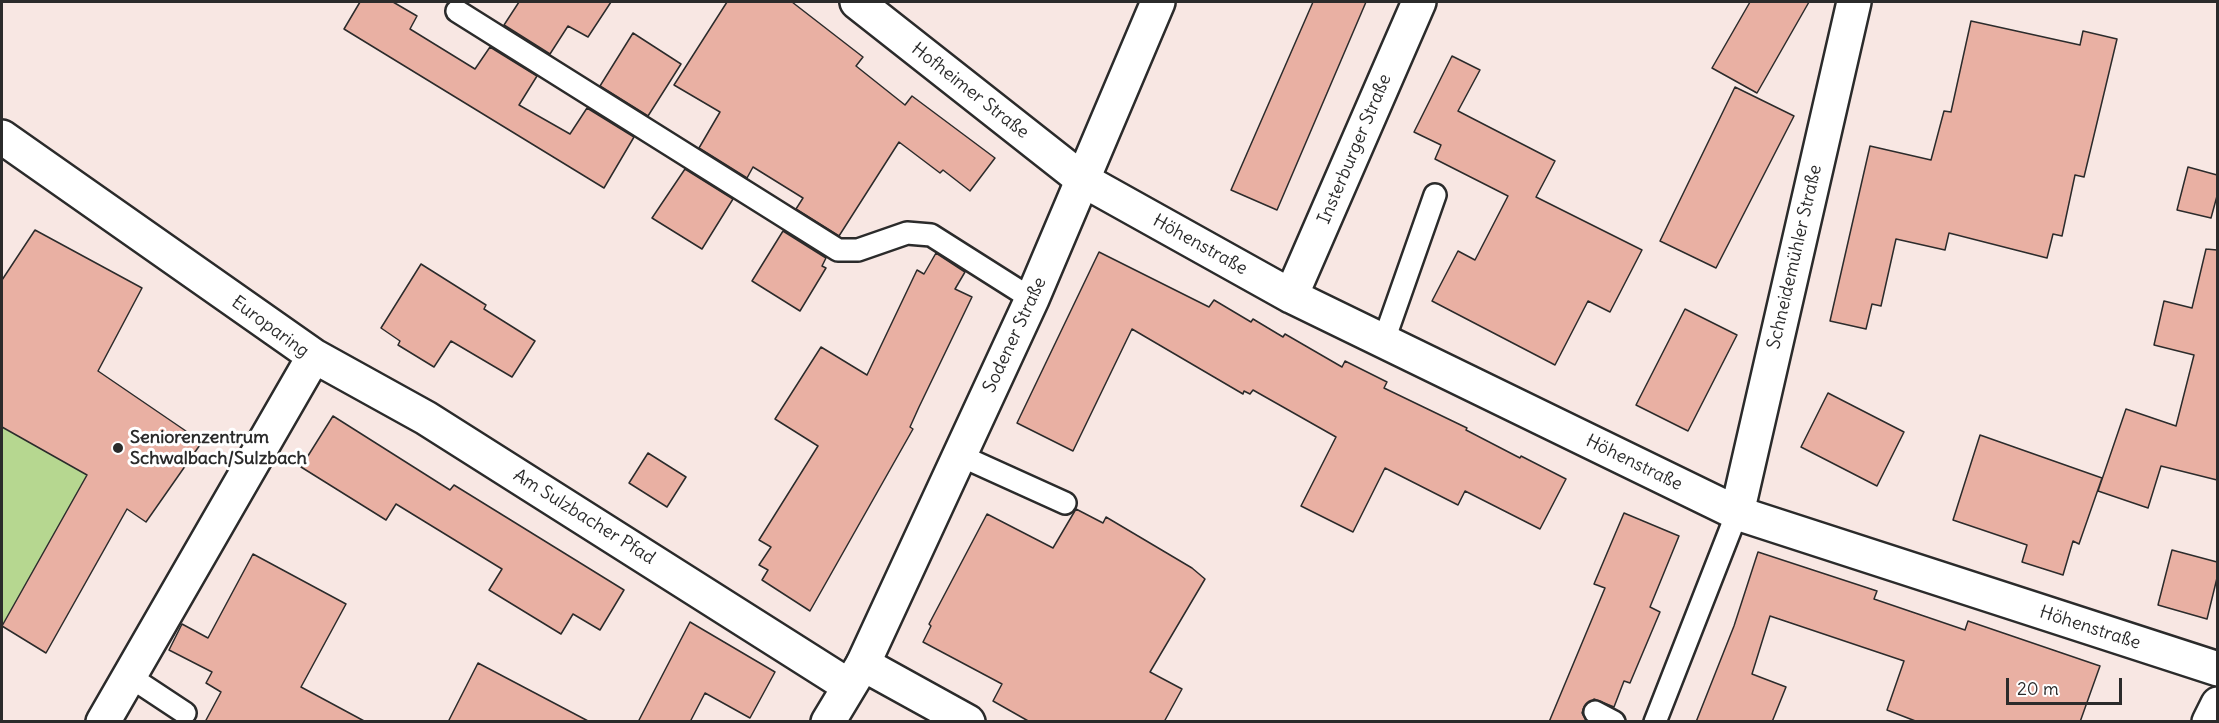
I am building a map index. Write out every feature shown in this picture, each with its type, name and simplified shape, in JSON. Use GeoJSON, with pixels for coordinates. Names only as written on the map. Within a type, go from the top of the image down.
{"type":"FeatureCollection","features":[{"type":"Feature","properties":{"kind":"street","name":"Hofheimer Straße"},"geometry":{"type":"LineString","coordinates":[[857,2],[1083,180]]}},
{"type":"Feature","properties":{"kind":"street","name":"Sodener Straße"},"geometry":{"type":"LineString","coordinates":[[828,722],[856,675],[1032,299],[1158,2]]}},
{"type":"Feature","properties":{"kind":"street","name":"Insterburger Straße"},"geometry":{"type":"LineString","coordinates":[[1291,296],[1419,2]]}},
{"type":"Feature","properties":{"kind":"street","name":"Schneidemühler Straße"},"geometry":{"type":"LineString","coordinates":[[1737,513],[1854,2]]}},
{"type":"Feature","properties":{"kind":"street","name":"Europaring"},"geometry":{"type":"LineString","coordinates":[[2,137],[314,356],[103,722]]}},
{"type":"Feature","properties":{"kind":"street","name":"Höhenstraße"},"geometry":{"type":"LineString","coordinates":[[1083,180],[1291,296],[1737,513],[2217,669]]}},
{"type":"Feature","properties":{"kind":"street","name":"Am Sulzbacher Pfad"},"geometry":{"type":"LineString","coordinates":[[314,356],[426,418],[856,675],[968,722]]}},
{"type":"Feature","properties":{"kind":"street"},"geometry":{"type":"LineString","coordinates":[[2209,722],[2217,704]]}},
{"type":"Feature","properties":{"kind":"lane"},"geometry":{"type":"LineString","coordinates":[[457,11],[838,250],[858,250],[907,233],[931,235],[1032,299]]}},
{"type":"Feature","properties":{"kind":"lane"},"geometry":{"type":"LineString","coordinates":[[1384,340],[1434,195]]}},
{"type":"Feature","properties":{"kind":"lane"},"geometry":{"type":"LineString","coordinates":[[959,455],[1065,503]]}},
{"type":"Feature","properties":{"kind":"lane"},"geometry":{"type":"LineString","coordinates":[[1655,722],[1737,513]]}},
{"type":"Feature","properties":{"kind":"lane"},"geometry":{"type":"LineString","coordinates":[[129,676],[185,713]]}},
{"type":"Feature","properties":{"kind":"green space"},"geometry":{"type":"Polygon","coordinates":[[[2,427],[66,463],[92,466],[2,626],[2,427]]]}},
{"type":"Feature","properties":{"kind":"building"},"geometry":{"type":"Polygon","coordinates":[[[360,2],[393,2],[417,16],[410,29],[475,69],[490,47],[537,76],[519,105],[570,134],[587,108],[634,137],[604,188],[344,29],[360,2]]]}},
{"type":"Feature","properties":{"kind":"building"},"geometry":{"type":"Polygon","coordinates":[[[519,2],[611,2],[588,37],[568,26],[550,54],[504,25],[519,2]]]}},
{"type":"Feature","properties":{"kind":"building"},"geometry":{"type":"Polygon","coordinates":[[[727,2],[792,2],[863,57],[856,66],[905,105],[912,96],[995,158],[970,191],[943,170],[940,173],[899,142],[839,236],[796,209],[803,198],[753,167],[747,178],[699,148],[720,112],[674,85],[727,2]]]}},
{"type":"Feature","properties":{"kind":"building"},"geometry":{"type":"Polygon","coordinates":[[[1313,2],[1366,2],[1277,210],[1231,190],[1313,2]]]}},
{"type":"Feature","properties":{"kind":"building"},"geometry":{"type":"Polygon","coordinates":[[[1750,2],[1809,2],[1757,93],[1712,68],[1750,2]]]}},
{"type":"Feature","properties":{"kind":"building"},"geometry":{"type":"Polygon","coordinates":[[[1971,21],[2080,45],[2083,31],[2117,39],[2084,177],[2075,175],[2062,236],[2053,234],[2047,258],[1949,233],[1945,250],[1896,239],[1881,306],[1872,304],[1866,329],[1830,321],[1870,146],[1931,160],[1944,111],[1951,112],[1971,21]]]}},
{"type":"Feature","properties":{"kind":"building"},"geometry":{"type":"Polygon","coordinates":[[[633,33],[681,64],[648,116],[600,86],[633,33]]]}},
{"type":"Feature","properties":{"kind":"building"},"geometry":{"type":"Polygon","coordinates":[[[1452,56],[1480,70],[1458,111],[1555,161],[1536,197],[1642,250],[1610,312],[1588,301],[1555,365],[1432,301],[1458,251],[1475,260],[1508,196],[1435,159],[1441,145],[1414,132],[1452,56]]]}},
{"type":"Feature","properties":{"kind":"building"},"geometry":{"type":"Polygon","coordinates":[[[1735,87],[1794,116],[1716,268],[1660,241],[1735,87]]]}},
{"type":"Feature","properties":{"kind":"building"},"geometry":{"type":"Polygon","coordinates":[[[2188,167],[2217,175],[2217,196],[2211,218],[2177,210],[2188,167]]]}},
{"type":"Feature","properties":{"kind":"building"},"geometry":{"type":"Polygon","coordinates":[[[685,169],[733,199],[702,249],[652,218],[685,169]]]}},
{"type":"Feature","properties":{"kind":"building","name":"Seniorenzentrum Schwalbach/Sulzbach"},"geometry":{"type":"Polygon","coordinates":[[[35,230],[142,288],[98,371],[202,442],[146,522],[127,509],[46,653],[2,626],[87,475],[2,427],[2,280],[35,230]]]}},
{"type":"Feature","properties":{"kind":"building"},"geometry":{"type":"Polygon","coordinates":[[[783,231],[826,258],[822,266],[826,268],[800,311],[752,281],[783,231]]]}},
{"type":"Feature","properties":{"kind":"building"},"geometry":{"type":"Polygon","coordinates":[[[2206,249],[2217,250],[2217,480],[2161,466],[2148,508],[2098,491],[2126,409],[2176,426],[2194,355],[2154,345],[2164,301],[2192,308],[2206,249]]]}},
{"type":"Feature","properties":{"kind":"building"},"geometry":{"type":"Polygon","coordinates":[[[1099,252],[1209,307],[1214,300],[1251,322],[1253,319],[1283,337],[1285,334],[1342,367],[1345,361],[1387,382],[1384,388],[1566,479],[1540,529],[1465,491],[1458,505],[1385,468],[1353,532],[1301,506],[1336,437],[1253,390],[1250,394],[1244,391],[1243,394],[1132,329],[1073,451],[1017,423],[1099,252]]]}},
{"type":"Feature","properties":{"kind":"building"},"geometry":{"type":"Polygon","coordinates":[[[936,253],[965,272],[955,289],[972,297],[910,427],[913,429],[810,611],[762,580],[768,570],[759,565],[771,547],[759,540],[818,446],[775,419],[821,347],[867,375],[917,270],[924,274],[936,253]]]}},
{"type":"Feature","properties":{"kind":"building"},"geometry":{"type":"Polygon","coordinates":[[[421,264],[486,305],[484,309],[535,341],[512,377],[451,341],[434,367],[398,345],[400,341],[381,328],[421,264]]]}},
{"type":"Feature","properties":{"kind":"building"},"geometry":{"type":"Polygon","coordinates":[[[1685,309],[1737,335],[1688,431],[1636,405],[1685,309]]]}},
{"type":"Feature","properties":{"kind":"building"},"geometry":{"type":"Polygon","coordinates":[[[1828,393],[1904,432],[1877,486],[1801,447],[1828,393]]]}},
{"type":"Feature","properties":{"kind":"building"},"geometry":{"type":"Polygon","coordinates":[[[333,416],[450,490],[454,485],[624,590],[600,630],[573,614],[561,634],[489,590],[502,569],[396,504],[386,520],[301,467],[333,416]]]}},
{"type":"Feature","properties":{"kind":"building"},"geometry":{"type":"Polygon","coordinates":[[[1980,435],[2102,478],[2079,544],[2073,541],[2063,575],[2022,562],[2027,545],[1953,520],[1980,435]]]}},
{"type":"Feature","properties":{"kind":"building"},"geometry":{"type":"Polygon","coordinates":[[[648,453],[686,477],[667,507],[629,483],[648,453]]]}},
{"type":"Feature","properties":{"kind":"building"},"geometry":{"type":"Polygon","coordinates":[[[1076,509],[1103,523],[1106,517],[1192,568],[1205,579],[1150,672],[1182,689],[1164,722],[1030,722],[993,701],[1002,684],[923,642],[931,626],[929,624],[987,514],[1053,548],[1076,509]]]}},
{"type":"Feature","properties":{"kind":"building"},"geometry":{"type":"Polygon","coordinates":[[[1624,513],[1679,536],[1650,607],[1660,612],[1630,683],[1624,681],[1614,707],[1594,699],[1584,707],[1582,713],[1587,722],[1549,722],[1605,588],[1594,584],[1624,513]]]}},
{"type":"Feature","properties":{"kind":"building"},"geometry":{"type":"Polygon","coordinates":[[[2172,550],[2217,562],[2217,578],[2207,619],[2158,605],[2172,550]]]}},
{"type":"Feature","properties":{"kind":"building"},"geometry":{"type":"Polygon","coordinates":[[[1758,552],[1877,591],[1874,599],[1965,630],[1968,621],[2100,666],[2080,722],[1918,722],[1887,710],[1904,661],[1770,616],[1752,674],[1786,687],[1772,722],[1696,722],[1734,626],[1758,552]]]}},
{"type":"Feature","properties":{"kind":"building"},"geometry":{"type":"Polygon","coordinates":[[[253,554],[346,604],[301,687],[366,722],[205,722],[221,692],[206,683],[212,672],[169,650],[182,624],[208,638],[253,554]]]}},
{"type":"Feature","properties":{"kind":"building"},"geometry":{"type":"Polygon","coordinates":[[[690,622],[775,672],[750,718],[705,693],[690,722],[638,722],[690,622]]]}},
{"type":"Feature","properties":{"kind":"building"},"geometry":{"type":"Polygon","coordinates":[[[478,663],[590,722],[448,722],[478,663]]]}},
{"type":"Feature","properties":{"kind":"place","name":"Seniorenzentrum Schwalbach/Sulzbach"},"geometry":{"type":"Point","coordinates":[118,448]}}]}
